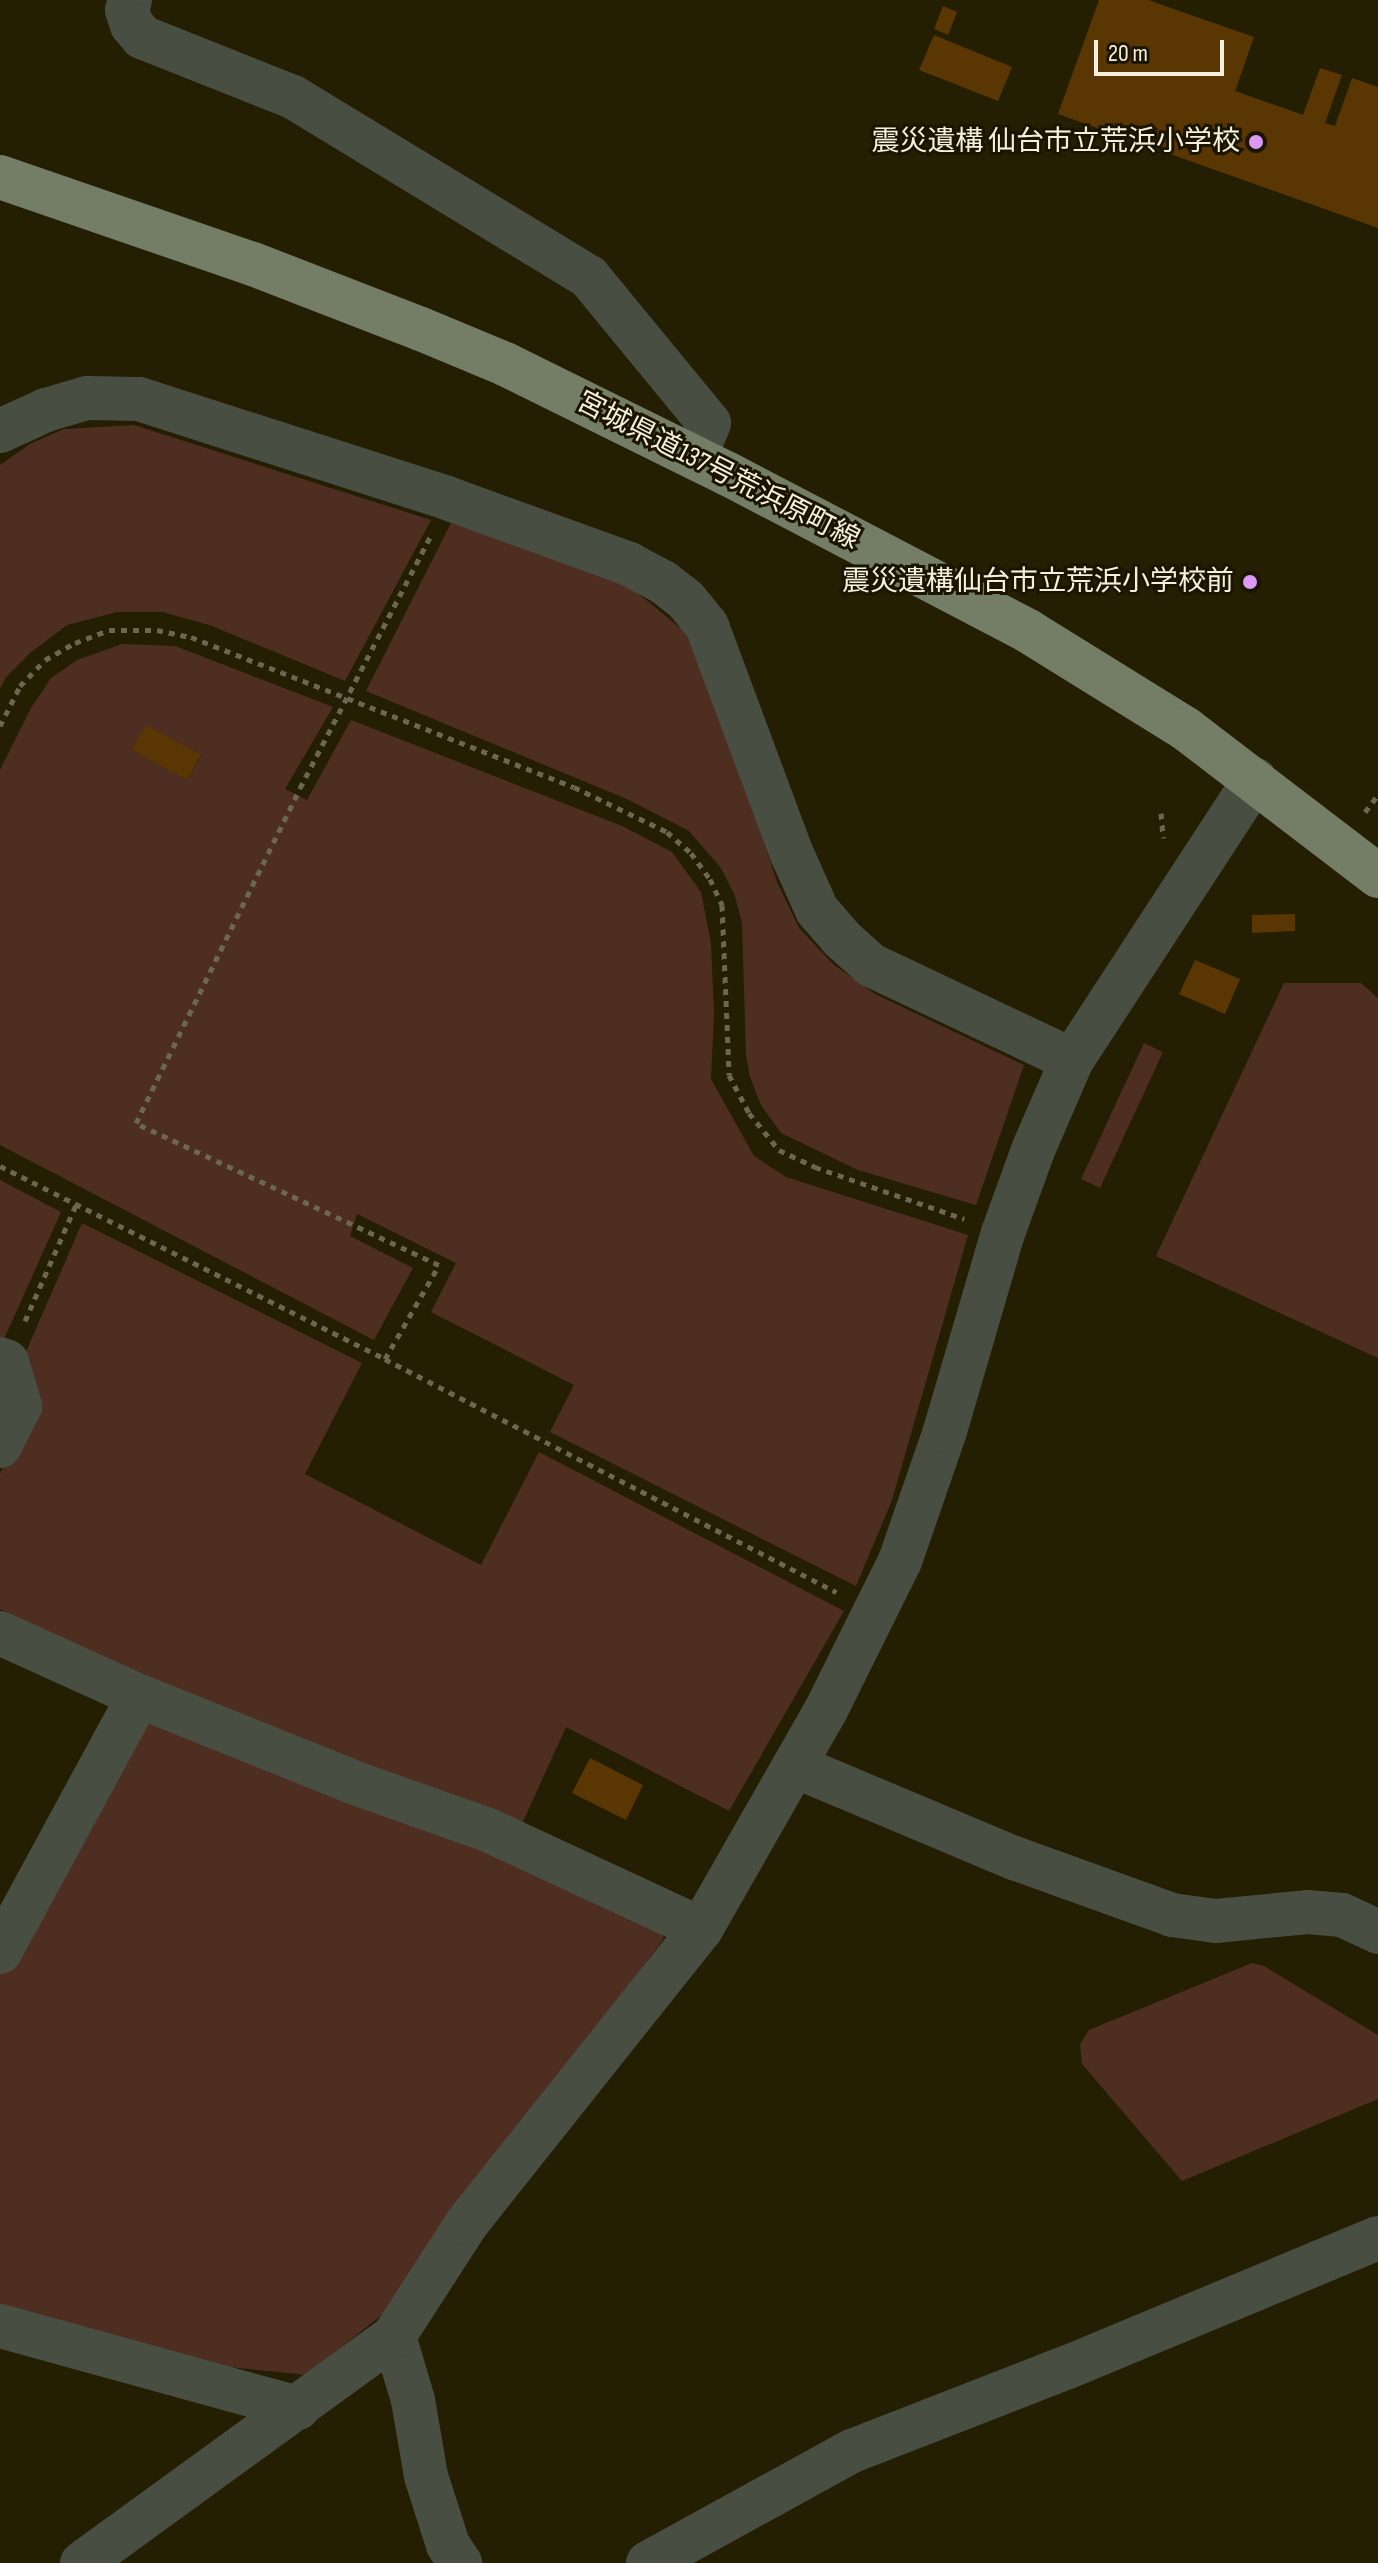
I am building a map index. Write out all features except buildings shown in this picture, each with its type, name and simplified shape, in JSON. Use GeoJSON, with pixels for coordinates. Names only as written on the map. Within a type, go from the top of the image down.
{"type":"FeatureCollection","features":[{"type":"Feature","properties":{"kind":"main road","name":"宮城県道137号荒浜原町線"},"geometry":{"type":"LineString","coordinates":[[0,177],[253,264],[421,329],[505,364],[695,457],[1028,631],[1186,729],[1378,876]]}},
{"type":"Feature","properties":{"kind":"street"},"geometry":{"type":"LineString","coordinates":[[130,0],[127,10],[132,25],[142,37],[293,97],[589,277],[709,423],[695,457]]}},
{"type":"Feature","properties":{"kind":"street"},"geometry":{"type":"LineString","coordinates":[[0,431],[46,410],[87,398],[139,399],[447,498],[629,564],[663,582],[686,600],[707,626],[792,854],[817,910],[841,938],[871,965],[1072,1060]]}},
{"type":"Feature","properties":{"kind":"street"},"geometry":{"type":"LineString","coordinates":[[82,2563],[394,2336],[467,2223],[701,1929],[795,1766],[900,1561],[945,1431],[1003,1233],[1033,1150],[1072,1060],[1255,779]]}},
{"type":"Feature","properties":{"kind":"street"},"geometry":{"type":"LineString","coordinates":[[0,1446],[20,1406],[7,1362],[10,1346]]}},
{"type":"Feature","properties":{"kind":"street"},"geometry":{"type":"LineString","coordinates":[[0,1633],[139,1696],[358,1784],[488,1830],[701,1929]]}},
{"type":"Feature","properties":{"kind":"street"},"geometry":{"type":"LineString","coordinates":[[0,1952],[139,1696]]}},
{"type":"Feature","properties":{"kind":"street"},"geometry":{"type":"LineString","coordinates":[[795,1766],[1027,1864],[1172,1915],[1216,1921],[1308,1912],[1342,1915],[1378,1932]]}},
{"type":"Feature","properties":{"kind":"street"},"geometry":{"type":"LineString","coordinates":[[648,2563],[852,2451],[1068,2367],[1378,2238]]}},
{"type":"Feature","properties":{"kind":"street"},"geometry":{"type":"LineString","coordinates":[[0,2326],[298,2408]]}},
{"type":"Feature","properties":{"kind":"street"},"geometry":{"type":"LineString","coordinates":[[394,2336],[413,2400],[426,2476],[448,2545],[460,2563]]}},
{"type":"Feature","properties":{"kind":"path"},"geometry":{"type":"LineString","coordinates":[[385,1359],[439,1265],[136,1123],[293,801],[433,532]]}},
{"type":"Feature","properties":{"kind":"path"},"geometry":{"type":"LineString","coordinates":[[0,726],[20,686],[45,660],[75,643],[109,630],[157,630],[191,637],[574,787],[667,832],[691,853],[710,879],[722,905],[729,1075],[749,1113],[779,1150],[815,1167],[966,1220]]}},
{"type":"Feature","properties":{"kind":"path"},"geometry":{"type":"LineString","coordinates":[[0,1166],[385,1359],[840,1594]]}},
{"type":"Feature","properties":{"kind":"path"},"geometry":{"type":"LineString","coordinates":[[10,1346],[76,1205]]}},
{"type":"Feature","properties":{"kind":"shaded area"},"geometry":{"type":"Polygon","coordinates":[[[134,425],[431,520],[345,681],[212,626],[163,612],[117,612],[67,625],[30,653],[6,677],[0,689],[0,465],[30,444],[64,429],[134,425]]]}},
{"type":"Feature","properties":{"kind":"shaded area"},"geometry":{"type":"Polygon","coordinates":[[[451,523],[622,580],[685,632],[725,722],[777,882],[799,928],[834,965],[875,994],[1024,1065],[976,1205],[858,1170],[781,1133],[761,1105],[750,1077],[746,1055],[742,923],[735,896],[721,868],[689,831],[629,800],[366,691],[451,523]]]}},
{"type":"Feature","properties":{"kind":"shaded area"},"geometry":{"type":"Polygon","coordinates":[[[122,644],[175,646],[333,707],[285,789],[307,800],[351,720],[622,826],[672,852],[701,892],[711,943],[714,1014],[711,1079],[754,1156],[786,1177],[968,1235],[892,1500],[856,1586],[550,1432],[574,1385],[431,1312],[456,1263],[357,1214],[350,1236],[413,1268],[374,1340],[0,1145],[0,770],[31,708],[51,678],[77,660],[122,644]],[[133,750],[187,780],[201,756],[133,750]]]}},
{"type":"Feature","properties":{"kind":"shaded area"},"geometry":{"type":"Polygon","coordinates":[[[1284,983],[1361,983],[1378,998],[1378,1358],[1156,1256],[1284,983]]]}},
{"type":"Feature","properties":{"kind":"shaded area"},"geometry":{"type":"Polygon","coordinates":[[[1144,1043],[1163,1052],[1100,1188],[1081,1179],[1144,1043]]]}},
{"type":"Feature","properties":{"kind":"shaded area"},"geometry":{"type":"Polygon","coordinates":[[[0,1180],[61,1212],[0,1348],[0,1180]]]}},
{"type":"Feature","properties":{"kind":"shaded area"},"geometry":{"type":"Polygon","coordinates":[[[82,1223],[362,1363],[305,1474],[481,1565],[539,1452],[844,1611],[729,1811],[566,1727],[521,1826],[149,1678],[0,1609],[0,1473],[37,1402],[22,1361],[82,1223]]]}},
{"type":"Feature","properties":{"kind":"shaded area"},"geometry":{"type":"Polygon","coordinates":[[[157,1716],[653,1920],[664,1938],[394,2305],[307,2375],[210,2365],[0,2311],[0,1973],[132,1726],[157,1716]]]}},
{"type":"Feature","properties":{"kind":"shaded area"},"geometry":{"type":"Polygon","coordinates":[[[1252,1963],[1264,1966],[1378,2035],[1378,2099],[1182,2181],[1082,2064],[1080,2044],[1089,2030],[1252,1963]]]}},
{"type":"Feature","properties":{"kind":"place","name":"震災遺構 仙台市立荒浜小学校"},"geometry":{"type":"Point","coordinates":[1256,142]}},
{"type":"Feature","properties":{"kind":"place","name":"震災遺構仙台市立荒浜小学校前"},"geometry":{"type":"Point","coordinates":[1250,582]}}]}
